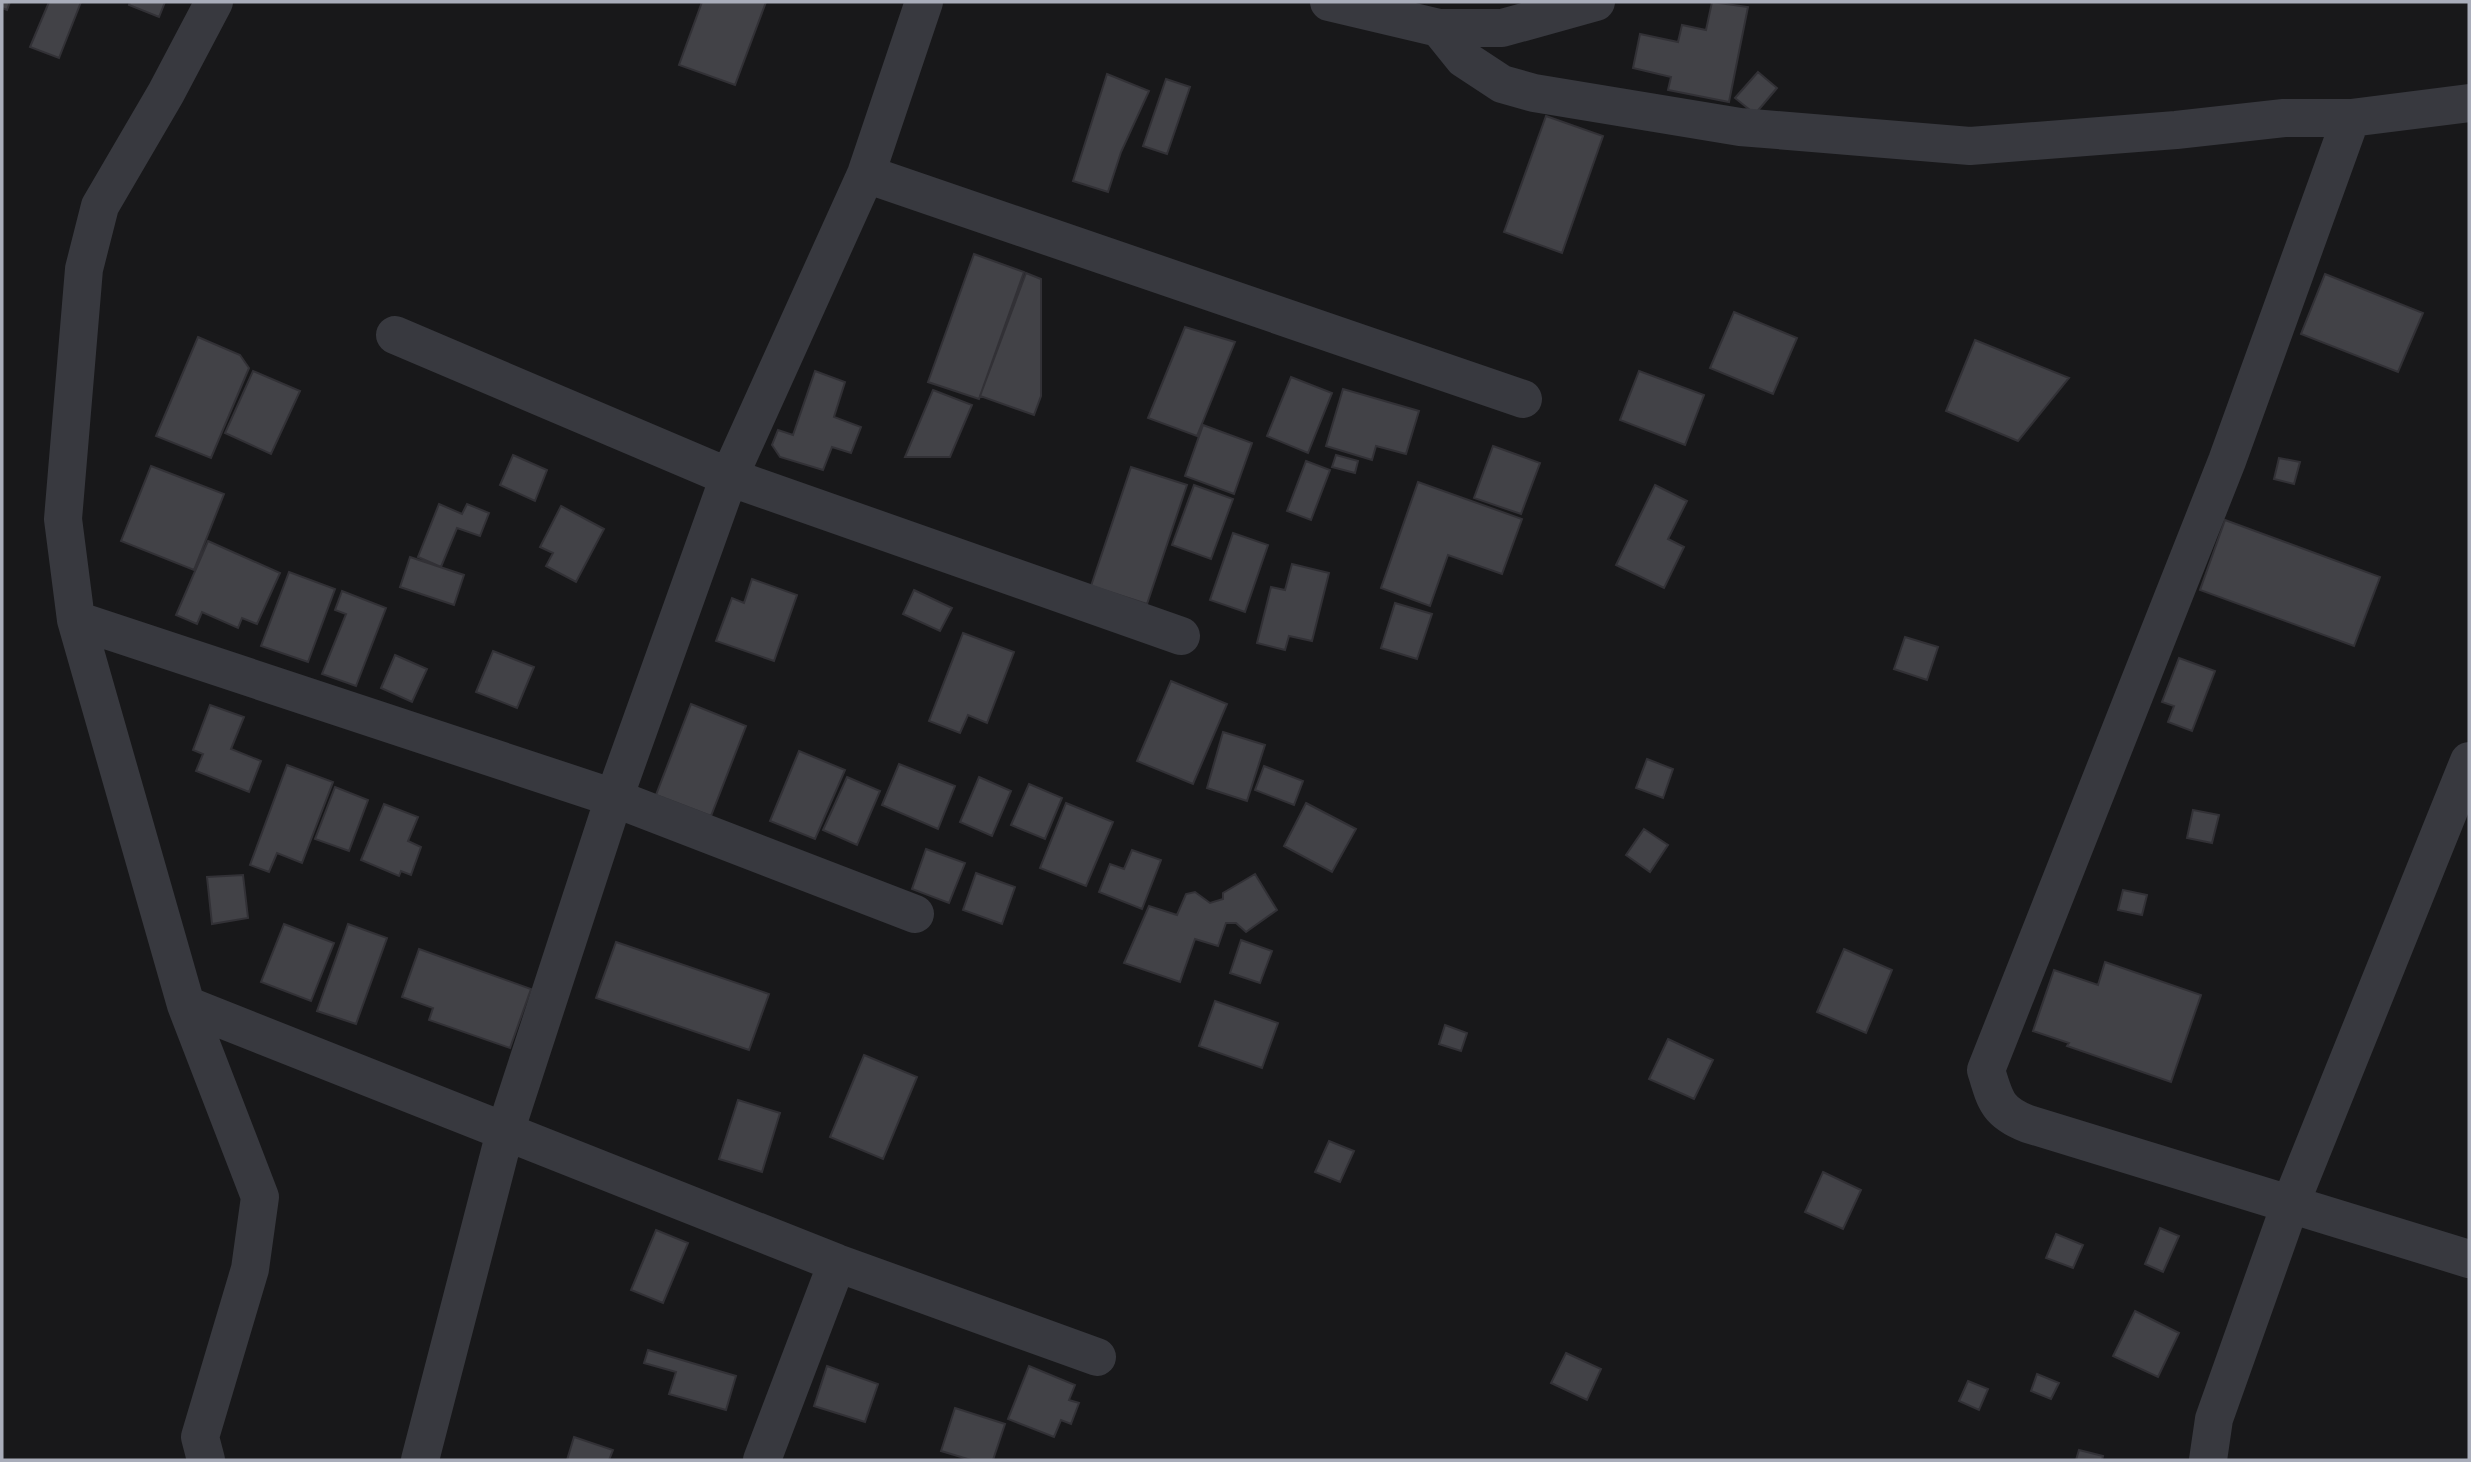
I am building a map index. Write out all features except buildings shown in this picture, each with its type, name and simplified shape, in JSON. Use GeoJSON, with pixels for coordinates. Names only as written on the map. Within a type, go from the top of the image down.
{"type":"FeatureCollection","features":[{"type":"Feature","properties":{"kind":"street"},"geometry":{"type":"LineString","coordinates":[[206,1460],[200,1437],[250,1269],[260,1197],[186,1005],[76,620],[63,519],[84,269],[100,206],[166,93],[214,2]]}},
{"type":"Feature","properties":{"kind":"street"},"geometry":{"type":"LineString","coordinates":[[420,1460],[505,1132],[614,798],[729,477],[866,174],[924,2]]}},
{"type":"Feature","properties":{"kind":"street"},"geometry":{"type":"LineString","coordinates":[[1329,2],[1439,28],[1502,28],[1596,2]]}},
{"type":"Feature","properties":{"kind":"street"},"geometry":{"type":"LineString","coordinates":[[1439,28],[1464,59],[1502,83],[1534,93],[1740,127],[1970,146],[2176,130],[2284,117],[2351,117],[2469,103]]}},
{"type":"Feature","properties":{"kind":"street"},"geometry":{"type":"LineString","coordinates":[[2351,117],[2227,461],[1986,1070],[1994,1097],[2009,1116],[2290,1205],[2461,1252]]}},
{"type":"Feature","properties":{"kind":"street"},"geometry":{"type":"LineString","coordinates":[[866,174],[1522,399]]}},
{"type":"Feature","properties":{"kind":"street"},"geometry":{"type":"LineString","coordinates":[[395,335],[729,477],[1181,636]]}},
{"type":"Feature","properties":{"kind":"street"},"geometry":{"type":"LineString","coordinates":[[76,620],[614,798],[915,914]]}},
{"type":"Feature","properties":{"kind":"street"},"geometry":{"type":"LineString","coordinates":[[2208,1460],[2214,1419],[2290,1205],[2469,761]]}},
{"type":"Feature","properties":{"kind":"street"},"geometry":{"type":"LineString","coordinates":[[186,1005],[837,1263],[1097,1357]]}},
{"type":"Feature","properties":{"kind":"street"},"geometry":{"type":"LineString","coordinates":[[762,1460],[837,1263]]}}]}
